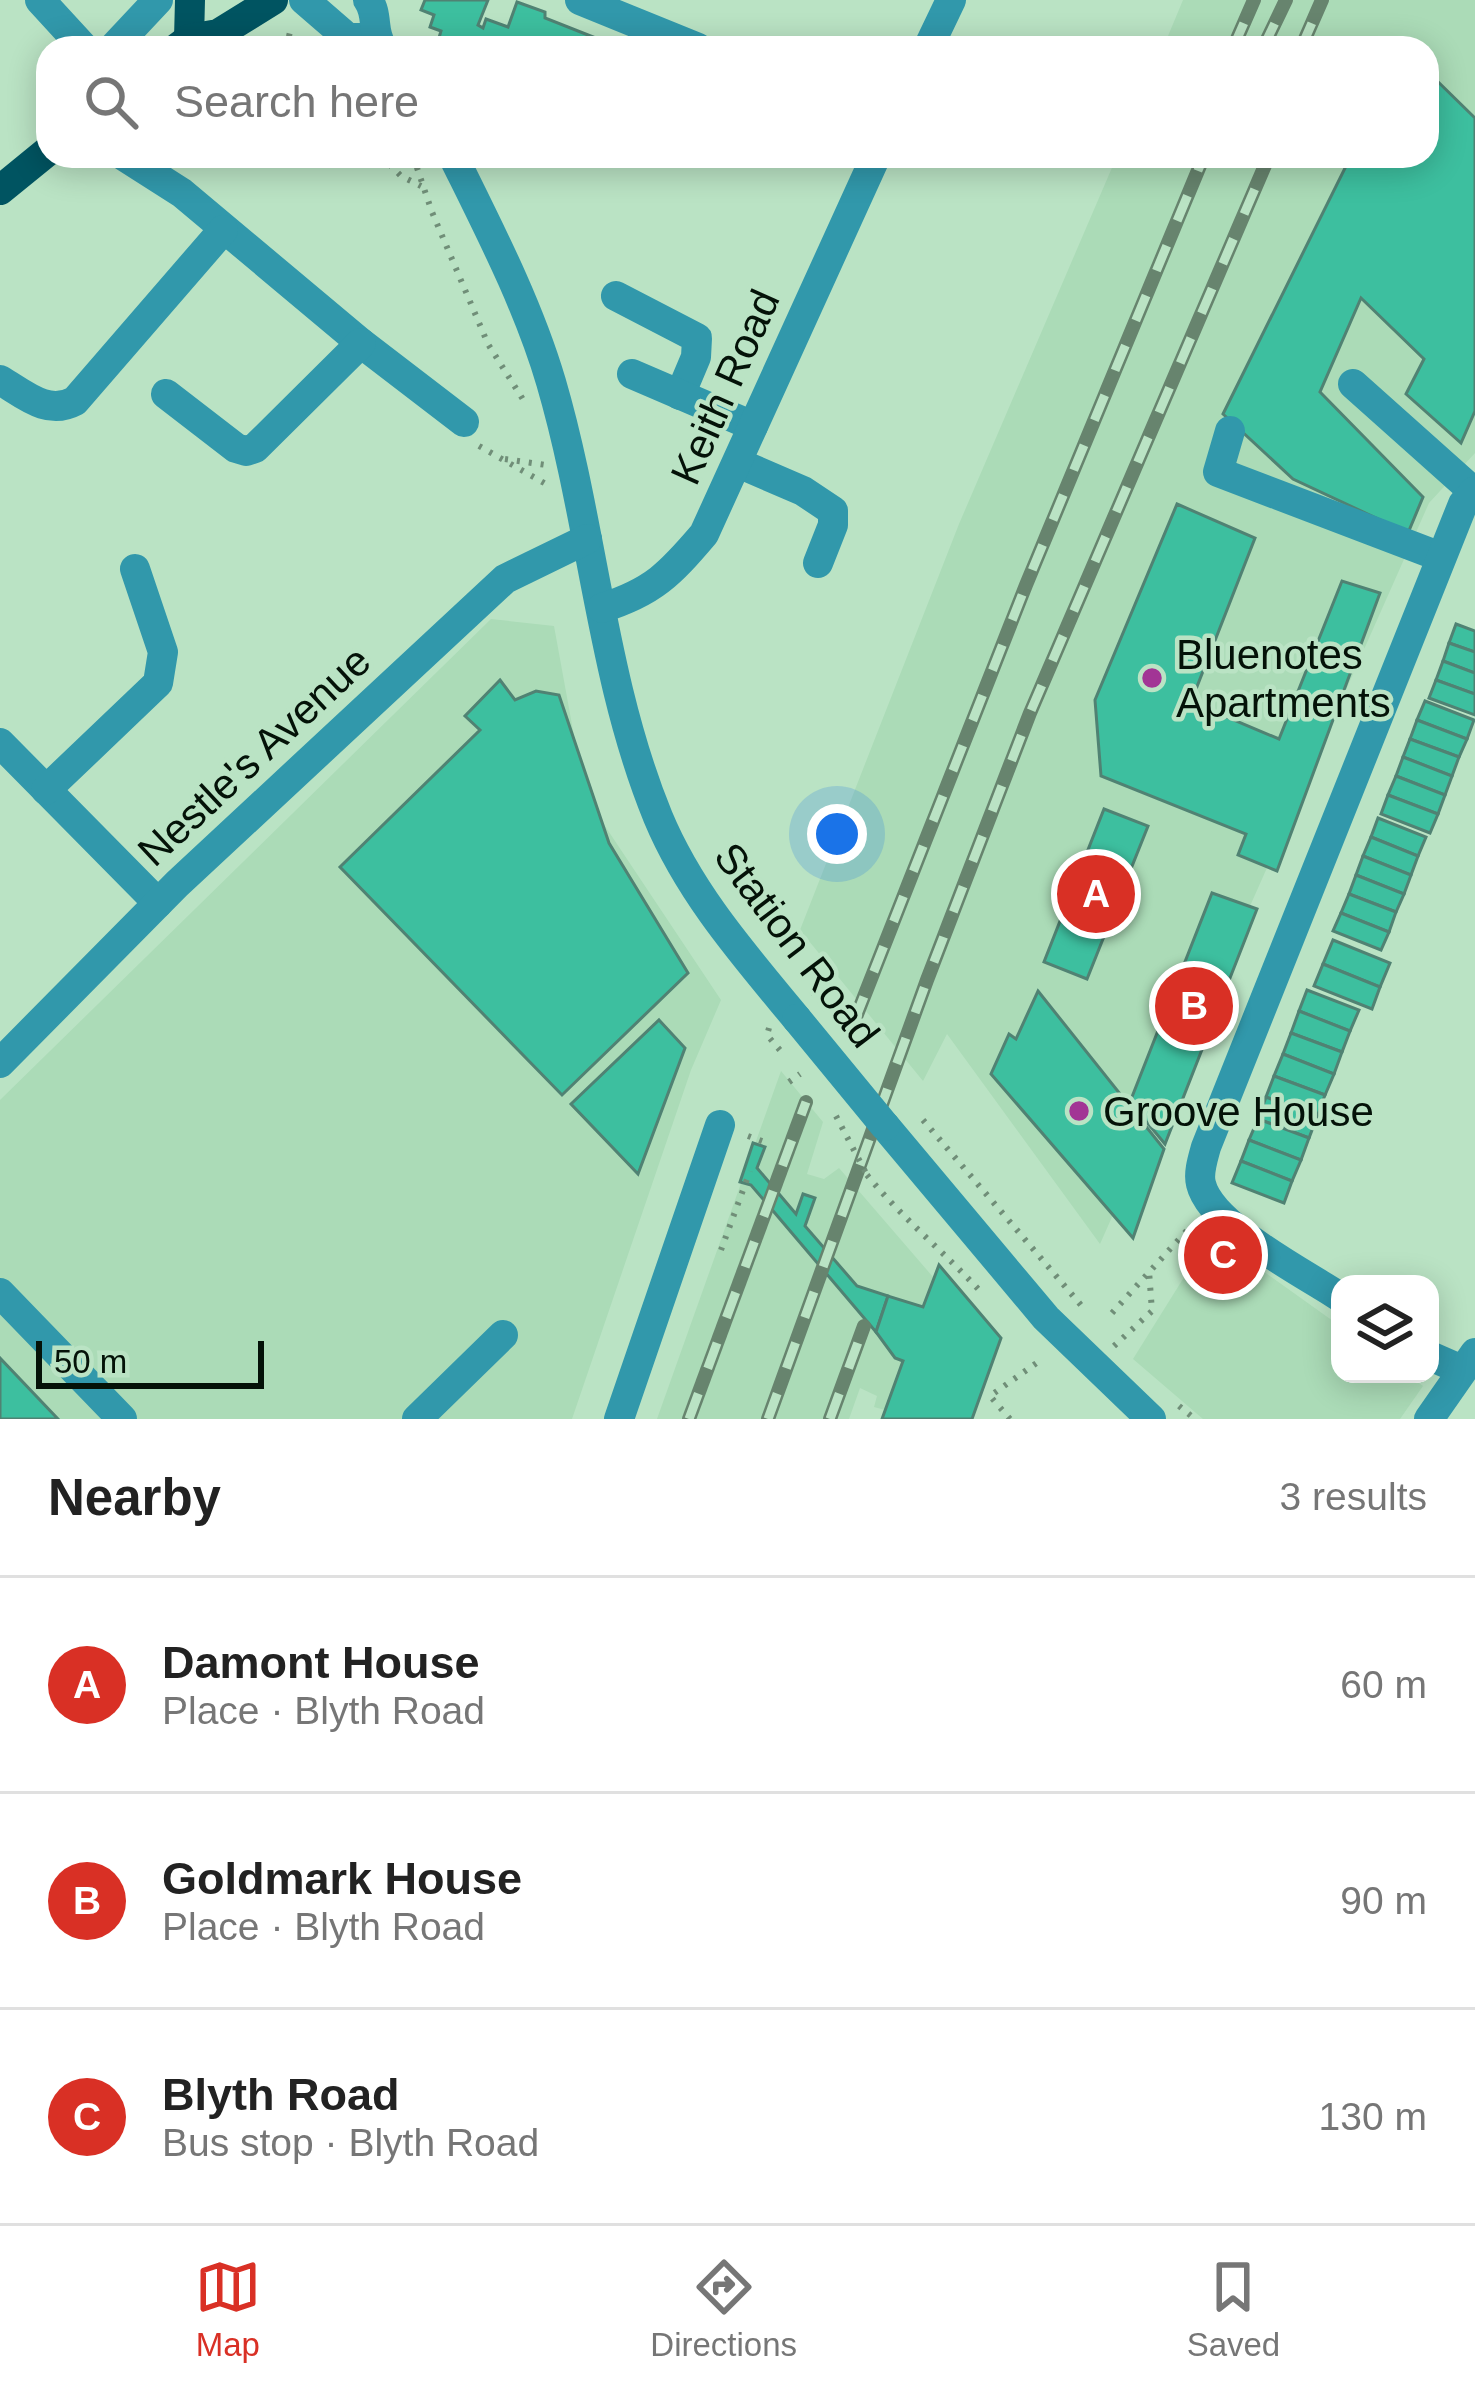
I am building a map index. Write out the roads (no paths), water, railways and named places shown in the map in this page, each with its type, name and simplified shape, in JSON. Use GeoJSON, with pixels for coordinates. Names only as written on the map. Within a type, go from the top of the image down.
{"type":"FeatureCollection","features":[{"type":"Feature","properties":{"kind":"main road"},"geometry":{"type":"LineString","coordinates":[[184,36],[190,0]]}},
{"type":"Feature","properties":{"kind":"main road"},"geometry":{"type":"LineString","coordinates":[[211,36],[273,0]]}},
{"type":"Feature","properties":{"kind":"main road"},"geometry":{"type":"LineString","coordinates":[[0,190],[36,161]]}},
{"type":"Feature","properties":{"kind":"street"},"geometry":{"type":"LineString","coordinates":[[40,0],[73,36]]}},
{"type":"Feature","properties":{"kind":"street"},"geometry":{"type":"LineString","coordinates":[[124,36],[158,0]]}},
{"type":"Feature","properties":{"kind":"street"},"geometry":{"type":"LineString","coordinates":[[368,0],[378,36]]}},
{"type":"Feature","properties":{"kind":"street"},"geometry":{"type":"LineString","coordinates":[[580,0],[668,36]]}},
{"type":"Feature","properties":{"kind":"street"},"geometry":{"type":"LineString","coordinates":[[934,36],[951,0]]}},
{"type":"Feature","properties":{"kind":"street"},"geometry":{"type":"LineString","coordinates":[[298,14],[344,36]]}},
{"type":"Feature","properties":{"kind":"street"},"geometry":{"type":"LineString","coordinates":[[142,168],[182,194],[464,422]]}},
{"type":"Feature","properties":{"kind":"street"},"geometry":{"type":"LineString","coordinates":[[179,168],[182,194]]}},
{"type":"Feature","properties":{"kind":"street","name":"Station Road"},"geometry":{"type":"LineString","coordinates":[[459,168],[533,329],[551,383],[630,730],[658,816],[687,874],[718,922],[1031,1301],[1163,1410]]}},
{"type":"Feature","properties":{"kind":"street","name":"Keith Road"},"geometry":{"type":"LineString","coordinates":[[602,608],[639,596],[666,578],[704,534],[871,168]]}},
{"type":"Feature","properties":{"kind":"street"},"geometry":{"type":"LineString","coordinates":[[0,380],[45,406],[63,407],[75,401],[223,230]]}},
{"type":"Feature","properties":{"kind":"street"},"geometry":{"type":"LineString","coordinates":[[616,296],[697,338],[696,357],[680,394]]}},
{"type":"Feature","properties":{"kind":"street"},"geometry":{"type":"LineString","coordinates":[[166,394],[246,452],[361,343]]}},
{"type":"Feature","properties":{"kind":"street"},"geometry":{"type":"LineString","coordinates":[[632,374],[753,426]]}},
{"type":"Feature","properties":{"kind":"street"},"geometry":{"type":"LineString","coordinates":[[1331,1291],[1210,1206],[1199,1181],[1205,1147],[1441,557],[1472,500],[1353,384]]}},
{"type":"Feature","properties":{"kind":"street"},"geometry":{"type":"LineString","coordinates":[[1230,431],[1218,472],[1441,557]]}},
{"type":"Feature","properties":{"kind":"street"},"geometry":{"type":"LineString","coordinates":[[738,463],[822,501],[832,511],[833,525],[818,563]]}},
{"type":"Feature","properties":{"kind":"street","name":"Nestle's Avenue"},"geometry":{"type":"LineString","coordinates":[[0,1063],[158,903],[505,579],[587,538]]}},
{"type":"Feature","properties":{"kind":"street"},"geometry":{"type":"LineString","coordinates":[[46,790],[158,683],[163,652],[135,569]]}},
{"type":"Feature","properties":{"kind":"street"},"geometry":{"type":"LineString","coordinates":[[0,743],[158,903]]}},
{"type":"Feature","properties":{"kind":"street"},"geometry":{"type":"LineString","coordinates":[[620,1419],[720,1125]]}},
{"type":"Feature","properties":{"kind":"street"},"geometry":{"type":"LineString","coordinates":[[0,1293],[122,1419]]}},
{"type":"Feature","properties":{"kind":"street"},"geometry":{"type":"LineString","coordinates":[[417,1419],[503,1335]]}},
{"type":"Feature","properties":{"kind":"street"},"geometry":{"type":"LineString","coordinates":[[1429,1419],[1468,1362]]}},
{"type":"Feature","properties":{"kind":"railway"},"geometry":{"type":"LineString","coordinates":[[1238,36],[1254,0]]}},
{"type":"Feature","properties":{"kind":"railway"},"geometry":{"type":"LineString","coordinates":[[1269,36],[1286,0]]}},
{"type":"Feature","properties":{"kind":"railway"},"geometry":{"type":"LineString","coordinates":[[1306,36],[1322,0]]}},
{"type":"Feature","properties":{"kind":"railway"},"geometry":{"type":"LineString","coordinates":[[854,1022],[1026,585],[1199,168]]}},
{"type":"Feature","properties":{"kind":"railway"},"geometry":{"type":"LineString","coordinates":[[768,1419],[927,980],[1030,713],[1264,168]]}},
{"type":"Feature","properties":{"kind":"railway"},"geometry":{"type":"LineString","coordinates":[[689,1419],[806,1102]]}},
{"type":"Feature","properties":{"kind":"railway"},"geometry":{"type":"LineString","coordinates":[[830,1419],[864,1326]]}},
{"type":"Feature","properties":{"kind":"place","name":"Bluenotes Apartments"},"geometry":{"type":"Point","coordinates":[1152,678]}},
{"type":"Feature","properties":{"kind":"place","name":"Damont House"},"geometry":{"type":"Point","coordinates":[1096,894]}},
{"type":"Feature","properties":{"kind":"place","name":"Goldmark House"},"geometry":{"type":"Point","coordinates":[1194,1006]}},
{"type":"Feature","properties":{"kind":"place","name":"Groove House"},"geometry":{"type":"Point","coordinates":[1079,1111]}},
{"type":"Feature","properties":{"kind":"place","name":"Blyth Road"},"geometry":{"type":"Point","coordinates":[1223,1255]}}]}
